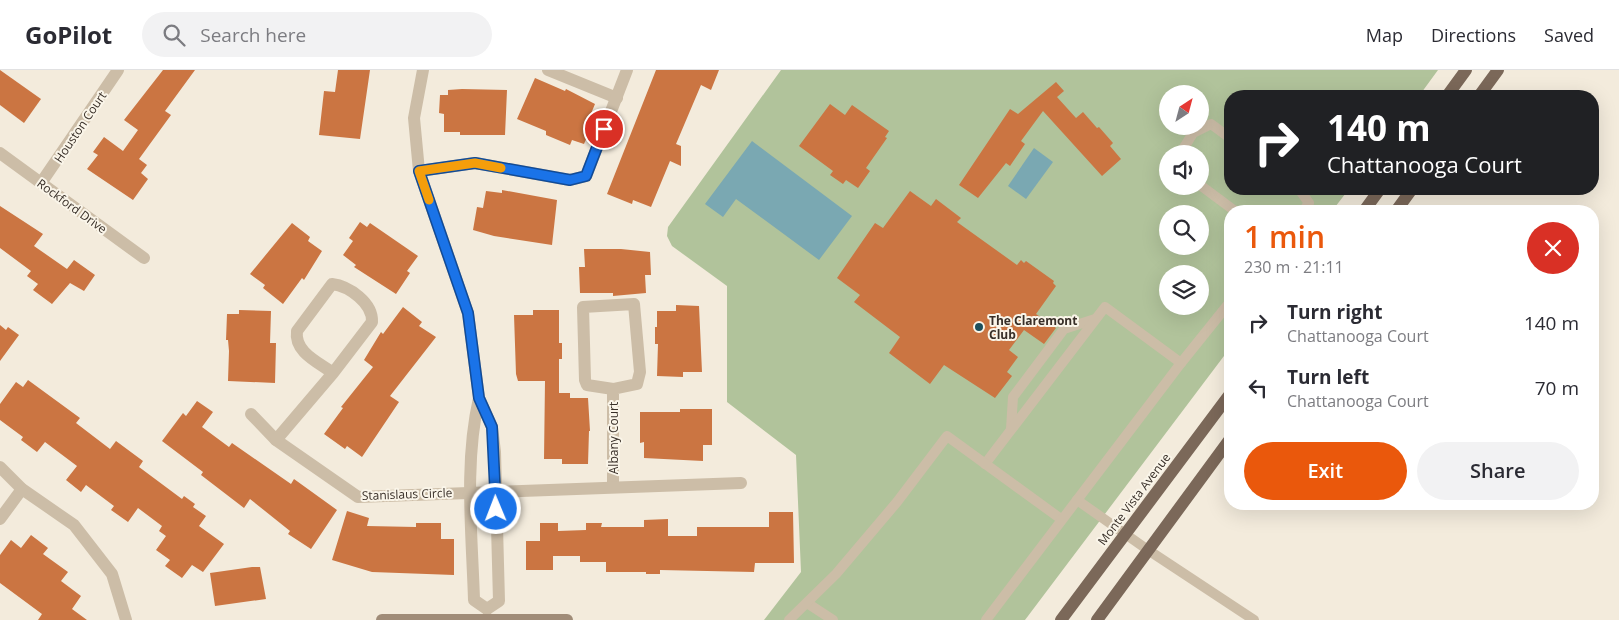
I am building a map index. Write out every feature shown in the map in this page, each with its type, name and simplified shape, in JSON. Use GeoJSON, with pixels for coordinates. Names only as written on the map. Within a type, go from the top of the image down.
{"type":"FeatureCollection","features":[{"type":"Feature","properties":{"kind":"main road"},"geometry":{"type":"LineString","coordinates":[[1451,90],[1466,70]]}},
{"type":"Feature","properties":{"kind":"main road"},"geometry":{"type":"LineString","coordinates":[[1483,90],[1498,70]]}},
{"type":"Feature","properties":{"kind":"main road","name":"Monte Vista Avenue"},"geometry":{"type":"LineString","coordinates":[[1061,620],[1224,402]]}},
{"type":"Feature","properties":{"kind":"main road"},"geometry":{"type":"LineString","coordinates":[[1097,620],[1224,447]]}},
{"type":"Feature","properties":{"kind":"main road"},"geometry":{"type":"LineString","coordinates":[[382,620],[487,616],[567,620]]}},
{"type":"Feature","properties":{"kind":"street","name":"Houston Court"},"geometry":{"type":"LineString","coordinates":[[41,183],[118,70]]}},
{"type":"Feature","properties":{"kind":"street"},"geometry":{"type":"LineString","coordinates":[[422,70],[414,118],[419,171],[468,313],[479,398],[492,427],[496,491],[498,601],[487,616],[474,600],[470,492],[472,427],[479,398]]}},
{"type":"Feature","properties":{"kind":"street"},"geometry":{"type":"LineString","coordinates":[[548,70],[617,98]]}},
{"type":"Feature","properties":{"kind":"street"},"geometry":{"type":"LineString","coordinates":[[419,171],[475,163],[570,180],[586,176],[627,70]]}},
{"type":"Feature","properties":{"kind":"street","name":"Rockford Drive"},"geometry":{"type":"LineString","coordinates":[[0,153],[144,258]]}},
{"type":"Feature","properties":{"kind":"street"},"geometry":{"type":"LineString","coordinates":[[276,440],[333,373],[372,322],[372,312],[367,304],[342,285],[332,284],[297,331],[296,340],[299,348],[333,373]]}},
{"type":"Feature","properties":{"kind":"street","name":"Albany Court"},"geometry":{"type":"LineString","coordinates":[[634,304],[640,372],[637,384],[613,389],[587,385],[585,380],[583,307],[634,304]]}},
{"type":"Feature","properties":{"kind":"street","name":"Albany Court"},"geometry":{"type":"LineString","coordinates":[[613,389],[614,487]]}},
{"type":"Feature","properties":{"kind":"street","name":"Stanislaus Circle"},"geometry":{"type":"LineString","coordinates":[[252,414],[276,440],[358,497],[741,483]]}},
{"type":"Feature","properties":{"kind":"street"},"geometry":{"type":"LineString","coordinates":[[0,467],[22,489],[74,525],[112,574],[126,620]]}},
{"type":"Feature","properties":{"kind":"street"},"geometry":{"type":"LineString","coordinates":[[0,519],[22,489]]}},
{"type":"Feature","properties":{"kind":"lane"},"geometry":{"type":"LineString","coordinates":[[1186,145],[1193,133],[1211,124],[1224,134]]}},
{"type":"Feature","properties":{"kind":"lane"},"geometry":{"type":"LineString","coordinates":[[1209,192],[1227,205]]}},
{"type":"Feature","properties":{"kind":"lane"},"geometry":{"type":"LineString","coordinates":[[985,464],[1105,307],[1181,363]]}},
{"type":"Feature","properties":{"kind":"lane"},"geometry":{"type":"LineString","coordinates":[[986,620],[1061,519],[1224,309]]}},
{"type":"Feature","properties":{"kind":"lane"},"geometry":{"type":"LineString","coordinates":[[1011,429],[1012,397],[1064,329],[1095,319]]}},
{"type":"Feature","properties":{"kind":"lane"},"geometry":{"type":"LineString","coordinates":[[1041,360],[1056,370]]}},
{"type":"Feature","properties":{"kind":"lane"},"geometry":{"type":"LineString","coordinates":[[789,620],[842,567],[897,502],[947,436],[1061,519]]}},
{"type":"Feature","properties":{"kind":"lane"},"geometry":{"type":"LineString","coordinates":[[1076,500],[1241,616],[1254,620]]}},
{"type":"Feature","properties":{"kind":"lane"},"geometry":{"type":"LineString","coordinates":[[807,603],[833,620]]}},
{"type":"Feature","properties":{"kind":"green space","name":"The Claremont Club"},"geometry":{"type":"Polygon","coordinates":[[[781,70],[1438,70],[1423,90],[1224,90],[1224,195],[1344,195],[1337,205],[1224,205],[1224,356],[1025,620],[764,620],[801,572],[796,455],[727,402],[727,286],[672,246],[667,236],[668,227],[781,70]]]}},
{"type":"Feature","properties":{"kind":"water"},"geometry":{"type":"Polygon","coordinates":[[[752,141],[852,216],[819,260],[736,199],[723,217],[705,204],[752,141]]]}},
{"type":"Feature","properties":{"kind":"water"},"geometry":{"type":"Polygon","coordinates":[[[1034,148],[1053,162],[1026,199],[1008,186],[1034,148]]]}},
{"type":"Feature","properties":{"kind":"building"},"geometry":{"type":"Polygon","coordinates":[[[0,70],[41,99],[24,123],[0,105],[0,70]]]}},
{"type":"Feature","properties":{"kind":"building"},"geometry":{"type":"Polygon","coordinates":[[[163,70],[195,70],[165,111],[171,115],[139,159],[147,165],[141,173],[148,179],[133,200],[87,169],[98,155],[93,152],[104,137],[123,151],[138,130],[124,120],[163,70]]]}},
{"type":"Feature","properties":{"kind":"building"},"geometry":{"type":"Polygon","coordinates":[[[338,70],[370,70],[360,139],[319,135],[324,91],[335,92],[338,70]]]}},
{"type":"Feature","properties":{"kind":"building"},"geometry":{"type":"Polygon","coordinates":[[[656,70],[719,70],[711,90],[701,85],[676,144],[681,146],[681,166],[670,161],[651,207],[633,200],[632,204],[607,194],[656,70]]]}},
{"type":"Feature","properties":{"kind":"building"},"geometry":{"type":"Polygon","coordinates":[[[535,78],[565,91],[566,89],[595,104],[588,121],[593,123],[584,144],[572,140],[570,145],[546,135],[546,131],[517,119],[535,78]]]}},
{"type":"Feature","properties":{"kind":"building"},"geometry":{"type":"Polygon","coordinates":[[[1056,82],[1064,91],[1057,97],[1076,118],[1083,112],[1097,128],[1099,127],[1113,143],[1110,146],[1121,159],[1102,176],[1043,111],[1021,141],[1025,144],[1010,166],[1006,163],[978,198],[959,185],[1010,109],[1018,114],[1056,82]]]}},
{"type":"Feature","properties":{"kind":"building"},"geometry":{"type":"Polygon","coordinates":[[[448,90],[507,90],[505,135],[460,135],[460,132],[444,132],[444,114],[439,113],[440,95],[448,95],[448,90]]]}},
{"type":"Feature","properties":{"kind":"building"},"geometry":{"type":"Polygon","coordinates":[[[830,104],[845,115],[852,105],[889,131],[885,137],[887,138],[866,168],[870,171],[858,188],[846,180],[843,184],[830,175],[833,171],[799,146],[830,104]]]}},
{"type":"Feature","properties":{"kind":"building"},"geometry":{"type":"Polygon","coordinates":[[[502,190],[557,200],[552,245],[494,236],[473,230],[477,207],[483,208],[486,191],[502,193],[502,190]]]}},
{"type":"Feature","properties":{"kind":"building"},"geometry":{"type":"Polygon","coordinates":[[[910,191],[931,206],[936,199],[961,218],[957,222],[1017,265],[1021,260],[1024,263],[1026,261],[1054,281],[1053,283],[1056,286],[1036,314],[1056,328],[1044,344],[1024,330],[1009,350],[1018,357],[1007,372],[1012,376],[995,398],[944,365],[930,384],[889,353],[900,337],[854,302],[860,295],[837,278],[875,223],[883,228],[910,191]]]}},
{"type":"Feature","properties":{"kind":"building"},"geometry":{"type":"Polygon","coordinates":[[[0,206],[43,234],[34,246],[67,269],[74,260],[95,275],[84,291],[70,283],[52,304],[33,290],[38,284],[27,276],[31,271],[0,248],[0,206]]]}},
{"type":"Feature","properties":{"kind":"building"},"geometry":{"type":"Polygon","coordinates":[[[360,222],[367,227],[370,223],[418,256],[407,271],[410,273],[396,294],[354,267],[356,265],[343,255],[353,241],[349,238],[360,222]]]}},
{"type":"Feature","properties":{"kind":"building"},"geometry":{"type":"Polygon","coordinates":[[[292,223],[310,237],[308,241],[322,251],[304,280],[302,278],[283,304],[263,288],[265,285],[250,274],[292,223]]]}},
{"type":"Feature","properties":{"kind":"building"},"geometry":{"type":"Polygon","coordinates":[[[584,249],[621,249],[650,252],[651,275],[645,275],[646,293],[613,296],[613,293],[580,293],[579,267],[585,267],[584,249]]]}},
{"type":"Feature","properties":{"kind":"building"},"geometry":{"type":"Polygon","coordinates":[[[676,305],[699,306],[702,372],[683,372],[683,377],[657,376],[658,344],[655,344],[655,327],[657,327],[657,311],[676,311],[676,305]]]}},
{"type":"Feature","properties":{"kind":"building"},"geometry":{"type":"Polygon","coordinates":[[[403,307],[422,322],[419,326],[436,337],[390,396],[399,402],[362,457],[347,446],[345,449],[324,434],[343,408],[341,407],[373,367],[364,360],[381,332],[383,334],[403,307]]]}},
{"type":"Feature","properties":{"kind":"building"},"geometry":{"type":"Polygon","coordinates":[[[239,310],[271,311],[270,343],[276,343],[275,383],[228,381],[227,314],[239,314],[239,310]]]}},
{"type":"Feature","properties":{"kind":"building"},"geometry":{"type":"Polygon","coordinates":[[[533,310],[559,310],[559,343],[562,343],[562,359],[559,359],[559,393],[570,393],[570,398],[588,398],[590,431],[588,464],[562,464],[562,459],[544,459],[545,381],[518,381],[516,374],[514,315],[533,315],[533,310]]]}},
{"type":"Feature","properties":{"kind":"building"},"geometry":{"type":"Polygon","coordinates":[[[0,325],[6,330],[8,327],[19,335],[0,361],[0,325]]]}},
{"type":"Feature","properties":{"kind":"building"},"geometry":{"type":"Polygon","coordinates":[[[28,380],[80,418],[76,423],[110,449],[116,441],[143,461],[139,467],[182,499],[184,496],[195,504],[193,507],[206,516],[199,526],[224,544],[203,572],[192,565],[182,578],[165,566],[170,560],[156,550],[166,536],[159,531],[162,526],[138,508],[128,522],[111,510],[114,506],[86,485],[81,492],[66,480],[77,466],[45,442],[37,452],[21,440],[23,437],[0,420],[0,404],[16,382],[23,387],[28,380]]]}},
{"type":"Feature","properties":{"kind":"building"},"geometry":{"type":"Polygon","coordinates":[[[197,401],[213,412],[202,427],[229,447],[232,443],[291,484],[294,479],[337,510],[311,549],[288,534],[290,531],[250,499],[244,508],[201,475],[203,472],[162,441],[183,413],[186,416],[197,401]]]}},
{"type":"Feature","properties":{"kind":"building"},"geometry":{"type":"Polygon","coordinates":[[[680,409],[712,409],[712,445],[703,445],[703,461],[644,458],[644,442],[640,443],[640,412],[680,412],[680,409]]]}},
{"type":"Feature","properties":{"kind":"building"},"geometry":{"type":"Polygon","coordinates":[[[347,511],[369,518],[367,526],[416,527],[416,523],[441,523],[441,539],[454,539],[454,575],[372,572],[332,560],[347,511]]]}},
{"type":"Feature","properties":{"kind":"building"},"geometry":{"type":"Polygon","coordinates":[[[769,512],[793,512],[794,563],[755,563],[754,572],[660,570],[660,574],[646,574],[646,572],[606,572],[606,562],[580,562],[580,556],[553,556],[553,570],[526,570],[526,541],[540,541],[540,523],[558,523],[558,531],[586,530],[586,523],[602,523],[601,527],[644,527],[644,520],[668,519],[668,536],[697,536],[697,527],[769,527],[769,512]]]}},
{"type":"Feature","properties":{"kind":"building"},"geometry":{"type":"Polygon","coordinates":[[[31,535],[48,548],[43,554],[68,572],[61,581],[81,596],[72,609],[87,620],[38,620],[42,614],[0,583],[0,555],[11,540],[21,548],[31,535]]]}},
{"type":"Feature","properties":{"kind":"building"},"geometry":{"type":"Polygon","coordinates":[[[260,567],[266,599],[215,606],[210,573],[260,567]]]}},
{"type":"Feature","properties":{"kind":"slow traffic"},"geometry":{"type":"LineString","coordinates":[[429,200],[419,171],[475,163],[501,168]]}},
{"type":"Feature","properties":{"kind":"place","name":"The Claremont Club"},"geometry":{"type":"Point","coordinates":[979,327]}},
{"type":"Feature","properties":{"kind":"route"},"geometry":{"type":"LineString","coordinates":[[496,509],[495,452],[492,427],[479,398],[468,313],[419,171],[475,163],[570,180],[586,176],[604,129]]}}]}
